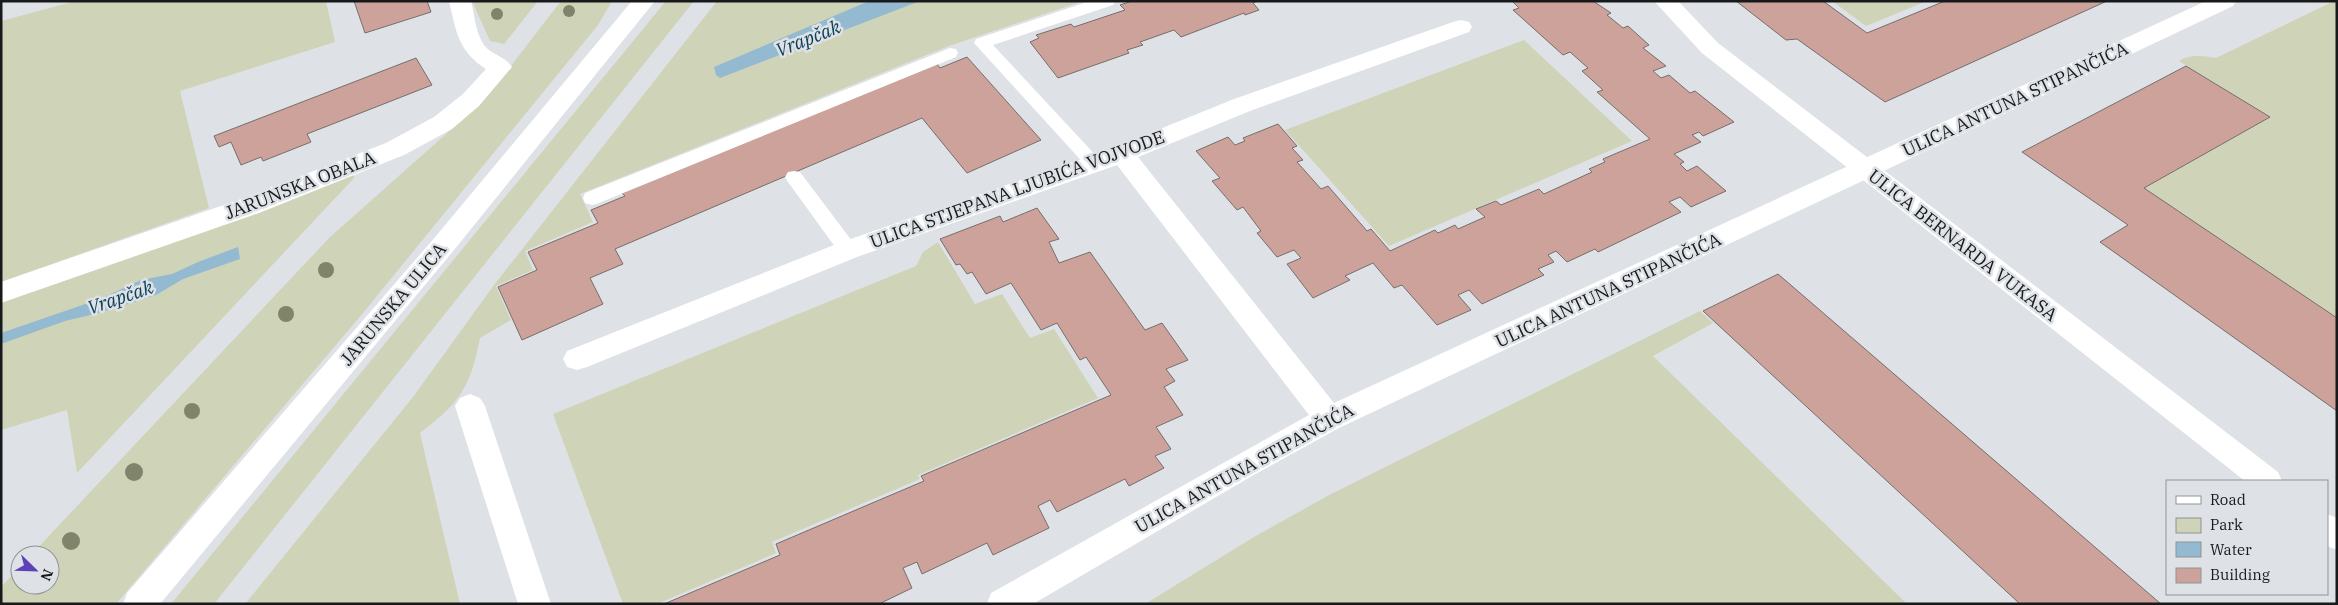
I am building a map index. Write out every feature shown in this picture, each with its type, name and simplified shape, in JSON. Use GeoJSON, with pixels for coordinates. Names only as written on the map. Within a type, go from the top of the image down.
{"type":"FeatureCollection","features":[{"type":"Feature","properties":{"kind":"street","name":"JARUNSKA OBALA"},"geometry":{"type":"LineString","coordinates":[[1,293],[259,202],[395,149],[443,123],[471,100],[500,67],[479,54],[468,36],[460,1]]}},
{"type":"Feature","properties":{"kind":"street","name":"JARUNSKA ULICA"},"geometry":{"type":"LineString","coordinates":[[139,604],[445,243],[644,1]]}},
{"type":"Feature","properties":{"kind":"street","name":"ULICA BERNARDA VUKASA"},"geometry":{"type":"LineString","coordinates":[[1665,1],[1710,48],[2266,480]]}},
{"type":"Feature","properties":{"kind":"street","name":"ULICA ANTUNA STIPANČIĆA"},"geometry":{"type":"LineString","coordinates":[[1003,604],[1241,466],[1329,419],[2225,1]]}},
{"type":"Feature","properties":{"kind":"street","name":"ULICA STJEPANA LJUBIĆA VOJVODE"},"geometry":{"type":"LineString","coordinates":[[577,359],[848,250],[1122,154],[1242,105],[1461,27]]}},
{"type":"Feature","properties":{"kind":"street"},"geometry":{"type":"LineString","coordinates":[[1122,154],[1329,419]]}},
{"type":"Feature","properties":{"kind":"street"},"geometry":{"type":"LineString","coordinates":[[470,406],[535,604]]}},
{"type":"Feature","properties":{"kind":"lane"},"geometry":{"type":"LineString","coordinates":[[1094,164],[982,43],[1107,1]]}},
{"type":"Feature","properties":{"kind":"lane"},"geometry":{"type":"LineString","coordinates":[[592,198],[950,53]]}},
{"type":"Feature","properties":{"kind":"lane"},"geometry":{"type":"LineString","coordinates":[[794,176],[848,250]]}},
{"type":"Feature","properties":{"kind":"green space"},"geometry":{"type":"Polygon","coordinates":[[[76,1],[326,1],[335,42],[180,91],[209,208],[1,282],[1,21],[76,1]]]}},
{"type":"Feature","properties":{"kind":"green space"},"geometry":{"type":"Polygon","coordinates":[[[472,1],[538,1],[504,44],[490,41],[472,1]]]}},
{"type":"Feature","properties":{"kind":"green space"},"geometry":{"type":"Polygon","coordinates":[[[561,1],[612,1],[598,25],[363,313],[116,604],[1,604],[1,587],[10,578],[10,595],[60,595],[60,545],[40,545],[329,238],[464,118],[507,71],[561,1]]]}},
{"type":"Feature","properties":{"kind":"green space"},"geometry":{"type":"Polygon","coordinates":[[[666,1],[694,1],[214,604],[171,604],[666,1]]]}},
{"type":"Feature","properties":{"kind":"green space"},"geometry":{"type":"Polygon","coordinates":[[[717,1],[1083,1],[949,46],[580,194],[593,222],[525,251],[533,270],[496,286],[511,320],[480,338],[472,369],[462,392],[445,412],[420,433],[460,604],[245,604],[413,397],[494,285],[717,1]]]}},
{"type":"Feature","properties":{"kind":"green space"},"geometry":{"type":"Polygon","coordinates":[[[1832,1],[1927,1],[1866,26],[1832,1]]]}},
{"type":"Feature","properties":{"kind":"green space"},"geometry":{"type":"Polygon","coordinates":[[[2337,1],[2337,318],[2144,188],[2270,117],[2179,61],[2192,56],[2216,58],[2337,1]]]}},
{"type":"Feature","properties":{"kind":"green space"},"geometry":{"type":"Polygon","coordinates":[[[1524,40],[1632,141],[1389,246],[1285,130],[1524,40]]]}},
{"type":"Feature","properties":{"kind":"green space"},"geometry":{"type":"Polygon","coordinates":[[[349,174],[355,177],[77,473],[67,410],[1,430],[1,298],[349,174]]]}},
{"type":"Feature","properties":{"kind":"green space"},"geometry":{"type":"Polygon","coordinates":[[[938,242],[975,304],[1002,294],[1030,338],[1054,329],[1098,398],[918,475],[920,479],[772,542],[776,553],[657,604],[623,604],[553,414],[916,266],[923,252],[938,242]]]}},
{"type":"Feature","properties":{"kind":"green space"},"geometry":{"type":"Polygon","coordinates":[[[1700,311],[1713,323],[1653,356],[1907,604],[1145,604],[1254,537],[1331,494],[1700,311]]]}},
{"type":"Feature","properties":{"kind":"water","name":"Vrapčak"},"geometry":{"type":"Polygon","coordinates":[[[869,1],[920,1],[720,78],[716,75],[714,67],[869,1]]]}},
{"type":"Feature","properties":{"kind":"water","name":"Vrapčak"},"geometry":{"type":"Polygon","coordinates":[[[238,247],[240,259],[183,279],[156,295],[99,313],[65,321],[1,344],[1,333],[100,299],[141,280],[172,274],[238,247]]]}},
{"type":"Feature","properties":{"kind":"building"},"geometry":{"type":"Polygon","coordinates":[[[354,1],[427,1],[431,12],[365,33],[354,1]]]}},
{"type":"Feature","properties":{"kind":"building"},"geometry":{"type":"Polygon","coordinates":[[[1132,1],[1257,1],[1253,3],[1259,10],[1245,15],[1244,13],[1181,37],[1174,30],[1140,42],[1143,45],[1127,50],[1129,53],[1058,78],[1030,42],[1039,38],[1036,35],[1071,24],[1074,27],[1125,10],[1120,5],[1132,1]]]}},
{"type":"Feature","properties":{"kind":"building"},"geometry":{"type":"Polygon","coordinates":[[[1512,1],[1593,1],[1611,13],[1607,15],[1623,28],[1628,26],[1649,45],[1643,48],[1666,66],[1653,71],[1661,78],[1669,75],[1690,93],[1695,91],[1734,122],[1703,136],[1699,132],[1692,135],[1701,142],[1674,154],[1684,162],[1680,164],[1687,171],[1697,166],[1726,191],[1691,207],[1680,197],[1669,202],[1681,212],[1598,252],[1595,249],[1567,262],[1556,251],[1548,255],[1554,262],[1538,269],[1544,275],[1482,304],[1469,290],[1458,295],[1471,310],[1437,325],[1402,285],[1394,288],[1373,263],[1345,276],[1350,280],[1313,298],[1287,264],[1301,258],[1294,250],[1277,257],[1257,233],[1261,231],[1243,207],[1237,210],[1212,181],[1220,178],[1196,151],[1228,137],[1235,145],[1245,141],[1243,138],[1278,124],[1297,146],[1292,148],[1303,160],[1297,162],[1321,189],[1328,186],[1367,231],[1371,229],[1390,251],[1435,230],[1438,233],[1455,225],[1458,229],[1485,217],[1476,209],[1496,201],[1501,205],[1539,189],[1544,194],[1592,172],[1589,169],[1605,162],[1603,159],[1650,139],[1597,92],[1603,90],[1582,71],[1588,68],[1570,52],[1563,55],[1513,10],[1519,8],[1512,1]]]}},
{"type":"Feature","properties":{"kind":"building"},"geometry":{"type":"Polygon","coordinates":[[[1736,1],[1823,1],[1867,33],[1945,1],[2107,1],[1885,102],[1797,39],[1786,40],[1736,1]]]}},
{"type":"Feature","properties":{"kind":"building"},"geometry":{"type":"Polygon","coordinates":[[[967,57],[1041,140],[967,173],[922,118],[615,249],[623,264],[590,278],[603,304],[522,340],[498,287],[537,270],[528,252],[598,223],[591,210],[625,196],[622,193],[936,63],[940,68],[967,57]]]}},
{"type":"Feature","properties":{"kind":"building"},"geometry":{"type":"Polygon","coordinates":[[[416,58],[432,85],[307,134],[311,142],[263,161],[261,157],[241,165],[231,142],[219,147],[214,136],[416,58]]]}},
{"type":"Feature","properties":{"kind":"building"},"geometry":{"type":"Polygon","coordinates":[[[2186,66],[2270,117],[2144,188],[2337,318],[2337,411],[2100,242],[2128,225],[2022,152],[2186,66]]]}},
{"type":"Feature","properties":{"kind":"building"},"geometry":{"type":"Polygon","coordinates":[[[1037,208],[1059,239],[1049,242],[1059,263],[1090,252],[1145,330],[1162,323],[1188,360],[1166,369],[1175,381],[1164,387],[1183,415],[1156,427],[1171,449],[1155,456],[1164,468],[1129,486],[1125,479],[1057,512],[1050,500],[1038,506],[1049,528],[993,555],[987,543],[922,574],[917,562],[903,568],[912,588],[879,604],[664,604],[780,555],[776,544],[924,481],[921,476],[1111,395],[1086,357],[1080,360],[1057,323],[1041,330],[1011,283],[986,294],[972,272],[967,274],[960,264],[956,265],[940,239],[1000,216],[1003,222],[1037,208]]]}},
{"type":"Feature","properties":{"kind":"building"},"geometry":{"type":"Polygon","coordinates":[[[1778,274],[2161,604],[2020,604],[1703,311],[1778,274]]]}}]}
